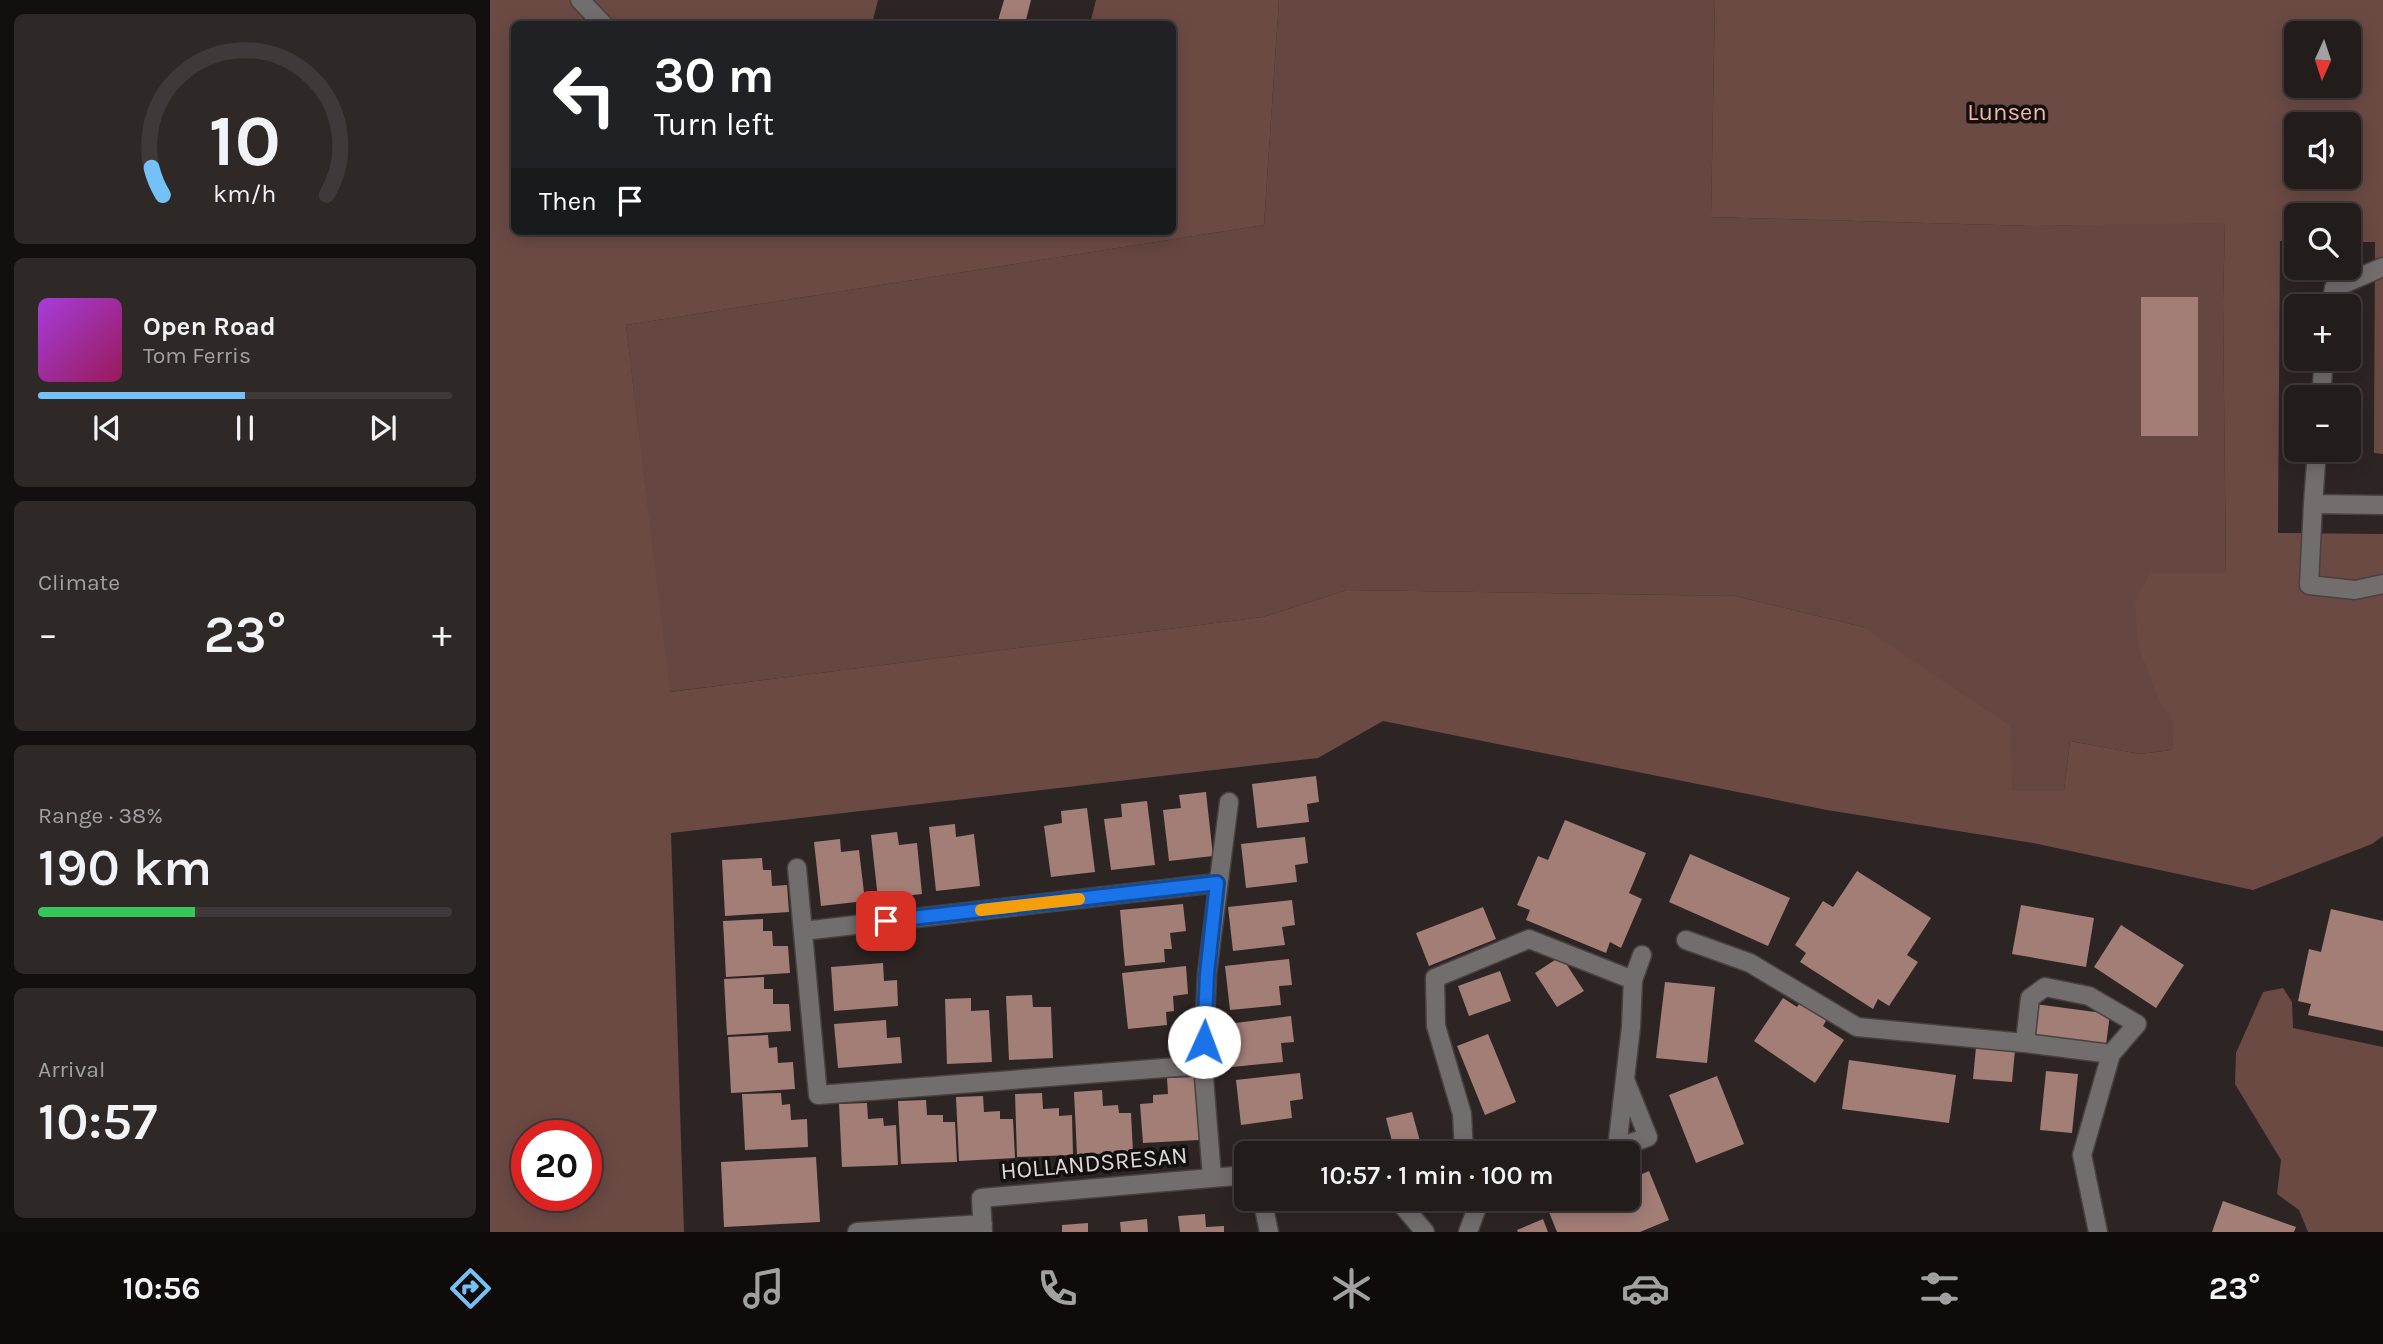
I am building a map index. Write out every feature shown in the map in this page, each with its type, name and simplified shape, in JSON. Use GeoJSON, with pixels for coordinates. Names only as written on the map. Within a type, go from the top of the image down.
{"type":"FeatureCollection","features":[{"type":"Feature","properties":{"kind":"street"},"geometry":{"type":"LineString","coordinates":[[580,0],[600,21]]}},
{"type":"Feature","properties":{"kind":"street"},"geometry":{"type":"LineString","coordinates":[[2333,294],[2334,288],[2383,267]]}},
{"type":"Feature","properties":{"kind":"street"},"geometry":{"type":"LineString","coordinates":[[2316,462],[2309,585],[2355,590],[2383,584]]}},
{"type":"Feature","properties":{"kind":"street"},"geometry":{"type":"LineString","coordinates":[[2313,504],[2383,505]]}},
{"type":"Feature","properties":{"kind":"street"},"geometry":{"type":"LineString","coordinates":[[1212,1177],[1203,1065],[1207,974],[1229,802]]}},
{"type":"Feature","properties":{"kind":"street"},"geometry":{"type":"LineString","coordinates":[[797,868],[818,1095],[1203,1065]]}},
{"type":"Feature","properties":{"kind":"street"},"geometry":{"type":"LineString","coordinates":[[803,931],[1217,883]]}},
{"type":"Feature","properties":{"kind":"street"},"geometry":{"type":"LineString","coordinates":[[1463,1141],[1462,1114],[1436,1026],[1435,978],[1529,939],[1633,980]]}},
{"type":"Feature","properties":{"kind":"street"},"geometry":{"type":"LineString","coordinates":[[1686,940],[1751,963],[1857,1027],[2111,1054]]}},
{"type":"Feature","properties":{"kind":"street"},"geometry":{"type":"LineString","coordinates":[[1612,1141],[1625,1079],[1633,980],[1642,955]]}},
{"type":"Feature","properties":{"kind":"street"},"geometry":{"type":"LineString","coordinates":[[2025,1043],[2029,998],[2045,987],[2089,996],[2137,1024],[2111,1054],[2082,1155],[2098,1232]]}},
{"type":"Feature","properties":{"kind":"street"},"geometry":{"type":"LineString","coordinates":[[1625,1079],[1648,1137],[1636,1141]]}},
{"type":"Feature","properties":{"kind":"street","name":"HOLLANDSRESAN"},"geometry":{"type":"LineString","coordinates":[[983,1228],[981,1198],[1234,1176]]}},
{"type":"Feature","properties":{"kind":"street"},"geometry":{"type":"LineString","coordinates":[[1265,1211],[1269,1232]]}},
{"type":"Feature","properties":{"kind":"street"},"geometry":{"type":"LineString","coordinates":[[1407,1211],[1425,1232]]}},
{"type":"Feature","properties":{"kind":"street"},"geometry":{"type":"LineString","coordinates":[[1468,1232],[1477,1211]]}},
{"type":"Feature","properties":{"kind":"street"},"geometry":{"type":"LineString","coordinates":[[858,1232],[983,1228]]}},
{"type":"Feature","properties":{"kind":"shaded area"},"geometry":{"type":"Polygon","coordinates":[[[1279,0],[1715,0],[1711,217],[2034,226],[2225,222],[2223,302],[2226,574],[2193,573],[2172,750],[2140,754],[2070,741],[2064,791],[2012,791],[1863,627],[1736,596],[1347,590],[1263,617],[669,692],[626,325],[1264,225],[1279,0]]]}},
{"type":"Feature","properties":{"kind":"green space","name":"Lunsen"},"geometry":{"type":"Polygon","coordinates":[[[490,0],[878,0],[873,21],[511,21],[511,235],[1176,235],[1176,21],[1091,21],[1096,0],[1279,0],[1264,225],[626,325],[670,692],[1263,617],[1347,590],[1736,596],[1863,627],[2010,726],[2012,791],[2064,791],[2070,741],[2140,754],[2172,750],[2174,723],[2160,702],[2138,646],[2135,601],[2150,573],[2226,573],[2223,302],[2225,223],[2034,226],[1711,217],[1715,0],[2383,0],[2383,454],[2374,453],[2375,242],[2361,242],[2361,203],[2284,203],[2284,241],[2280,241],[2278,533],[2383,534],[2383,836],[2372,844],[2253,890],[2033,843],[1827,810],[1383,721],[1318,758],[671,833],[684,1232],[490,1232],[490,0]]]}},
{"type":"Feature","properties":{"kind":"green space"},"geometry":{"type":"Polygon","coordinates":[[[2283,988],[2292,1002],[2293,1028],[2383,1047],[2383,1232],[2308,1232],[2299,1210],[2277,1194],[2281,1160],[2235,1084],[2236,1053],[2263,992],[2283,988]]]}},
{"type":"Feature","properties":{"kind":"building"},"geometry":{"type":"Polygon","coordinates":[[[1004,0],[1031,0],[1026,21],[998,21],[1004,0]]]}},
{"type":"Feature","properties":{"kind":"building"},"geometry":{"type":"Polygon","coordinates":[[[2141,297],[2198,297],[2198,436],[2141,436],[2141,297]]]}},
{"type":"Feature","properties":{"kind":"building"},"geometry":{"type":"Polygon","coordinates":[[[1316,776],[1319,802],[1307,804],[1309,822],[1257,828],[1252,784],[1316,776]]]}},
{"type":"Feature","properties":{"kind":"building"},"geometry":{"type":"Polygon","coordinates":[[[1206,792],[1213,856],[1169,861],[1163,810],[1181,808],[1179,795],[1206,792]]]}},
{"type":"Feature","properties":{"kind":"building"},"geometry":{"type":"Polygon","coordinates":[[[1147,801],[1155,865],[1111,870],[1104,819],[1122,817],[1121,804],[1147,801]]]}},
{"type":"Feature","properties":{"kind":"building"},"geometry":{"type":"Polygon","coordinates":[[[1087,808],[1095,872],[1051,877],[1044,826],[1062,823],[1061,811],[1087,808]]]}},
{"type":"Feature","properties":{"kind":"building"},"geometry":{"type":"Polygon","coordinates":[[[1565,820],[1646,853],[1629,893],[1642,899],[1621,948],[1610,942],[1606,953],[1526,920],[1530,910],[1517,905],[1538,856],[1548,860],[1565,820]]]}},
{"type":"Feature","properties":{"kind":"building"},"geometry":{"type":"Polygon","coordinates":[[[955,824],[956,837],[974,834],[980,886],[936,891],[929,827],[955,824]]]}},
{"type":"Feature","properties":{"kind":"building"},"geometry":{"type":"Polygon","coordinates":[[[897,832],[899,845],[917,843],[922,894],[878,899],[871,835],[897,832]]]}},
{"type":"Feature","properties":{"kind":"building"},"geometry":{"type":"Polygon","coordinates":[[[1305,837],[1308,863],[1295,865],[1297,882],[1246,888],[1241,844],[1305,837]]]}},
{"type":"Feature","properties":{"kind":"building"},"geometry":{"type":"Polygon","coordinates":[[[840,839],[841,852],[859,850],[865,901],[821,906],[814,842],[840,839]]]}},
{"type":"Feature","properties":{"kind":"building"},"geometry":{"type":"Polygon","coordinates":[[[1690,854],[1790,898],[1768,946],[1669,902],[1690,854]]]}},
{"type":"Feature","properties":{"kind":"building"},"geometry":{"type":"Polygon","coordinates":[[[762,858],[763,870],[771,870],[772,886],[787,885],[789,912],[725,916],[722,860],[762,858]]]}},
{"type":"Feature","properties":{"kind":"building"},"geometry":{"type":"Polygon","coordinates":[[[1857,871],[1931,918],[1907,955],[1918,962],[1889,1006],[1878,999],[1873,1009],[1800,962],[1806,953],[1795,945],[1823,901],[1833,907],[1857,871]]]}},
{"type":"Feature","properties":{"kind":"building"},"geometry":{"type":"Polygon","coordinates":[[[1292,900],[1295,925],[1282,927],[1285,945],[1233,951],[1228,907],[1292,900]]]}},
{"type":"Feature","properties":{"kind":"building"},"geometry":{"type":"Polygon","coordinates":[[[1183,904],[1186,931],[1170,933],[1172,949],[1164,949],[1165,962],[1125,966],[1120,910],[1183,904]]]}},
{"type":"Feature","properties":{"kind":"building"},"geometry":{"type":"Polygon","coordinates":[[[2021,905],[2094,918],[2086,967],[2012,954],[2021,905]]]}},
{"type":"Feature","properties":{"kind":"building"},"geometry":{"type":"Polygon","coordinates":[[[1483,907],[1496,939],[1429,966],[1416,933],[1483,907]]]}},
{"type":"Feature","properties":{"kind":"building"},"geometry":{"type":"Polygon","coordinates":[[[2331,909],[2383,921],[2383,1031],[2308,1015],[2311,1004],[2298,1001],[2309,949],[2321,952],[2331,909]]]}},
{"type":"Feature","properties":{"kind":"building"},"geometry":{"type":"Polygon","coordinates":[[[763,919],[763,931],[772,931],[773,946],[788,946],[790,973],[726,977],[723,921],[763,919]]]}},
{"type":"Feature","properties":{"kind":"building"},"geometry":{"type":"Polygon","coordinates":[[[2121,925],[2184,965],[2156,1008],[2094,967],[2121,925]]]}},
{"type":"Feature","properties":{"kind":"building"},"geometry":{"type":"Polygon","coordinates":[[[1561,956],[1584,991],[1557,1007],[1535,973],[1561,956]]]}},
{"type":"Feature","properties":{"kind":"building"},"geometry":{"type":"Polygon","coordinates":[[[1289,959],[1292,985],[1279,986],[1281,1005],[1230,1010],[1225,966],[1289,959]]]}},
{"type":"Feature","properties":{"kind":"building"},"geometry":{"type":"Polygon","coordinates":[[[883,963],[884,981],[897,980],[898,1006],[834,1011],[831,967],[883,963]]]}},
{"type":"Feature","properties":{"kind":"building"},"geometry":{"type":"Polygon","coordinates":[[[1186,966],[1188,994],[1173,996],[1174,1011],[1166,1012],[1167,1025],[1128,1029],[1122,973],[1186,966]]]}},
{"type":"Feature","properties":{"kind":"building"},"geometry":{"type":"Polygon","coordinates":[[[1500,971],[1511,1001],[1469,1016],[1458,986],[1500,971]]]}},
{"type":"Feature","properties":{"kind":"building"},"geometry":{"type":"Polygon","coordinates":[[[764,977],[764,989],[773,989],[773,1004],[789,1004],[791,1031],[727,1035],[724,979],[764,977]]]}},
{"type":"Feature","properties":{"kind":"building"},"geometry":{"type":"Polygon","coordinates":[[[1665,982],[1715,987],[1707,1063],[1656,1058],[1665,982]]]}},
{"type":"Feature","properties":{"kind":"building"},"geometry":{"type":"Polygon","coordinates":[[[1032,995],[1033,1007],[1051,1007],[1053,1058],[1009,1060],[1006,996],[1032,995]]]}},
{"type":"Feature","properties":{"kind":"building"},"geometry":{"type":"Polygon","coordinates":[[[971,998],[971,1011],[989,1010],[992,1062],[947,1064],[945,999],[971,998]]]}},
{"type":"Feature","properties":{"kind":"building"},"geometry":{"type":"Polygon","coordinates":[[[1783,998],[1797,1007],[1803,999],[1828,1017],[1823,1026],[1844,1040],[1815,1083],[1754,1041],[1783,998]]]}},
{"type":"Feature","properties":{"kind":"building"},"geometry":{"type":"Polygon","coordinates":[[[2035,1004],[2110,1014],[2106,1045],[2031,1036],[2035,1004]]]}},
{"type":"Feature","properties":{"kind":"building"},"geometry":{"type":"Polygon","coordinates":[[[1291,1016],[1294,1042],[1281,1043],[1283,1062],[1232,1067],[1227,1024],[1291,1016]]]}},
{"type":"Feature","properties":{"kind":"building"},"geometry":{"type":"Polygon","coordinates":[[[886,1020],[887,1038],[900,1037],[902,1063],[838,1068],[834,1024],[886,1020]]]}},
{"type":"Feature","properties":{"kind":"building"},"geometry":{"type":"Polygon","coordinates":[[[1488,1034],[1516,1102],[1485,1115],[1457,1046],[1488,1034]]]}},
{"type":"Feature","properties":{"kind":"building"},"geometry":{"type":"Polygon","coordinates":[[[768,1035],[769,1048],[777,1047],[778,1063],[793,1062],[795,1089],[731,1093],[728,1037],[768,1035]]]}},
{"type":"Feature","properties":{"kind":"building"},"geometry":{"type":"Polygon","coordinates":[[[1976,1047],[2015,1050],[2012,1082],[1973,1079],[1976,1047]]]}},
{"type":"Feature","properties":{"kind":"building"},"geometry":{"type":"Polygon","coordinates":[[[1849,1060],[1956,1075],[1949,1123],[1842,1109],[1849,1060]]]}},
{"type":"Feature","properties":{"kind":"building"},"geometry":{"type":"Polygon","coordinates":[[[2046,1071],[2078,1074],[2072,1133],[2040,1130],[2046,1071]]]}},
{"type":"Feature","properties":{"kind":"building"},"geometry":{"type":"Polygon","coordinates":[[[1300,1073],[1303,1099],[1290,1101],[1292,1118],[1241,1125],[1236,1080],[1300,1073]]]}},
{"type":"Feature","properties":{"kind":"building"},"geometry":{"type":"Polygon","coordinates":[[[1717,1076],[1744,1144],[1696,1163],[1669,1095],[1717,1076]]]}},
{"type":"Feature","properties":{"kind":"building"},"geometry":{"type":"Polygon","coordinates":[[[1195,1077],[1199,1140],[1143,1143],[1140,1104],[1153,1103],[1153,1095],[1168,1094],[1167,1078],[1195,1077]]]}},
{"type":"Feature","properties":{"kind":"building"},"geometry":{"type":"Polygon","coordinates":[[[1102,1090],[1103,1106],[1118,1105],[1119,1113],[1131,1113],[1133,1152],[1077,1155],[1074,1092],[1102,1090]]]}},
{"type":"Feature","properties":{"kind":"building"},"geometry":{"type":"Polygon","coordinates":[[[781,1093],[782,1105],[790,1104],[791,1120],[807,1119],[808,1147],[745,1150],[742,1094],[781,1093]]]}},
{"type":"Feature","properties":{"kind":"building"},"geometry":{"type":"Polygon","coordinates":[[[1042,1093],[1043,1109],[1059,1108],[1059,1116],[1072,1115],[1073,1155],[1017,1157],[1015,1094],[1042,1093]]]}},
{"type":"Feature","properties":{"kind":"building"},"geometry":{"type":"Polygon","coordinates":[[[983,1096],[984,1112],[1000,1111],[1000,1119],[1013,1119],[1015,1158],[959,1161],[956,1097],[983,1096]]]}},
{"type":"Feature","properties":{"kind":"building"},"geometry":{"type":"Polygon","coordinates":[[[926,1100],[927,1115],[943,1115],[943,1122],[955,1122],[957,1162],[901,1164],[898,1101],[926,1100]]]}},
{"type":"Feature","properties":{"kind":"building"},"geometry":{"type":"Polygon","coordinates":[[[867,1103],[868,1119],[883,1118],[884,1126],[896,1125],[898,1165],[842,1167],[839,1104],[867,1103]]]}},
{"type":"Feature","properties":{"kind":"building"},"geometry":{"type":"Polygon","coordinates":[[[1412,1112],[1420,1141],[1392,1141],[1386,1118],[1412,1112]]]}},
{"type":"Feature","properties":{"kind":"building"},"geometry":{"type":"Polygon","coordinates":[[[816,1157],[820,1222],[724,1227],[721,1162],[816,1157]]]}},
{"type":"Feature","properties":{"kind":"building"},"geometry":{"type":"Polygon","coordinates":[[[1649,1171],[1669,1220],[1640,1232],[1557,1232],[1549,1212],[1551,1211],[1640,1211],[1640,1175],[1649,1171]]]}},
{"type":"Feature","properties":{"kind":"building"},"geometry":{"type":"Polygon","coordinates":[[[2223,1201],[2296,1227],[2294,1232],[2212,1232],[2223,1201]]]}},
{"type":"Feature","properties":{"kind":"building"},"geometry":{"type":"Polygon","coordinates":[[[1205,1214],[1206,1227],[1224,1226],[1224,1232],[1180,1232],[1178,1216],[1205,1214]]]}},
{"type":"Feature","properties":{"kind":"building"},"geometry":{"type":"Polygon","coordinates":[[[1147,1219],[1148,1232],[1121,1232],[1120,1222],[1147,1219]]]}},
{"type":"Feature","properties":{"kind":"building"},"geometry":{"type":"Polygon","coordinates":[[[1543,1219],[1548,1232],[1517,1230],[1543,1219]]]}},
{"type":"Feature","properties":{"kind":"building"},"geometry":{"type":"Polygon","coordinates":[[[1088,1223],[1088,1232],[1062,1232],[1062,1225],[1088,1223]]]}},
{"type":"Feature","properties":{"kind":"slow traffic"},"geometry":{"type":"LineString","coordinates":[[981,910],[1079,899]]}},
{"type":"Feature","properties":{"kind":"route"},"geometry":{"type":"LineString","coordinates":[[886,921],[1217,883],[1207,974],[1204,1042]]}}]}
